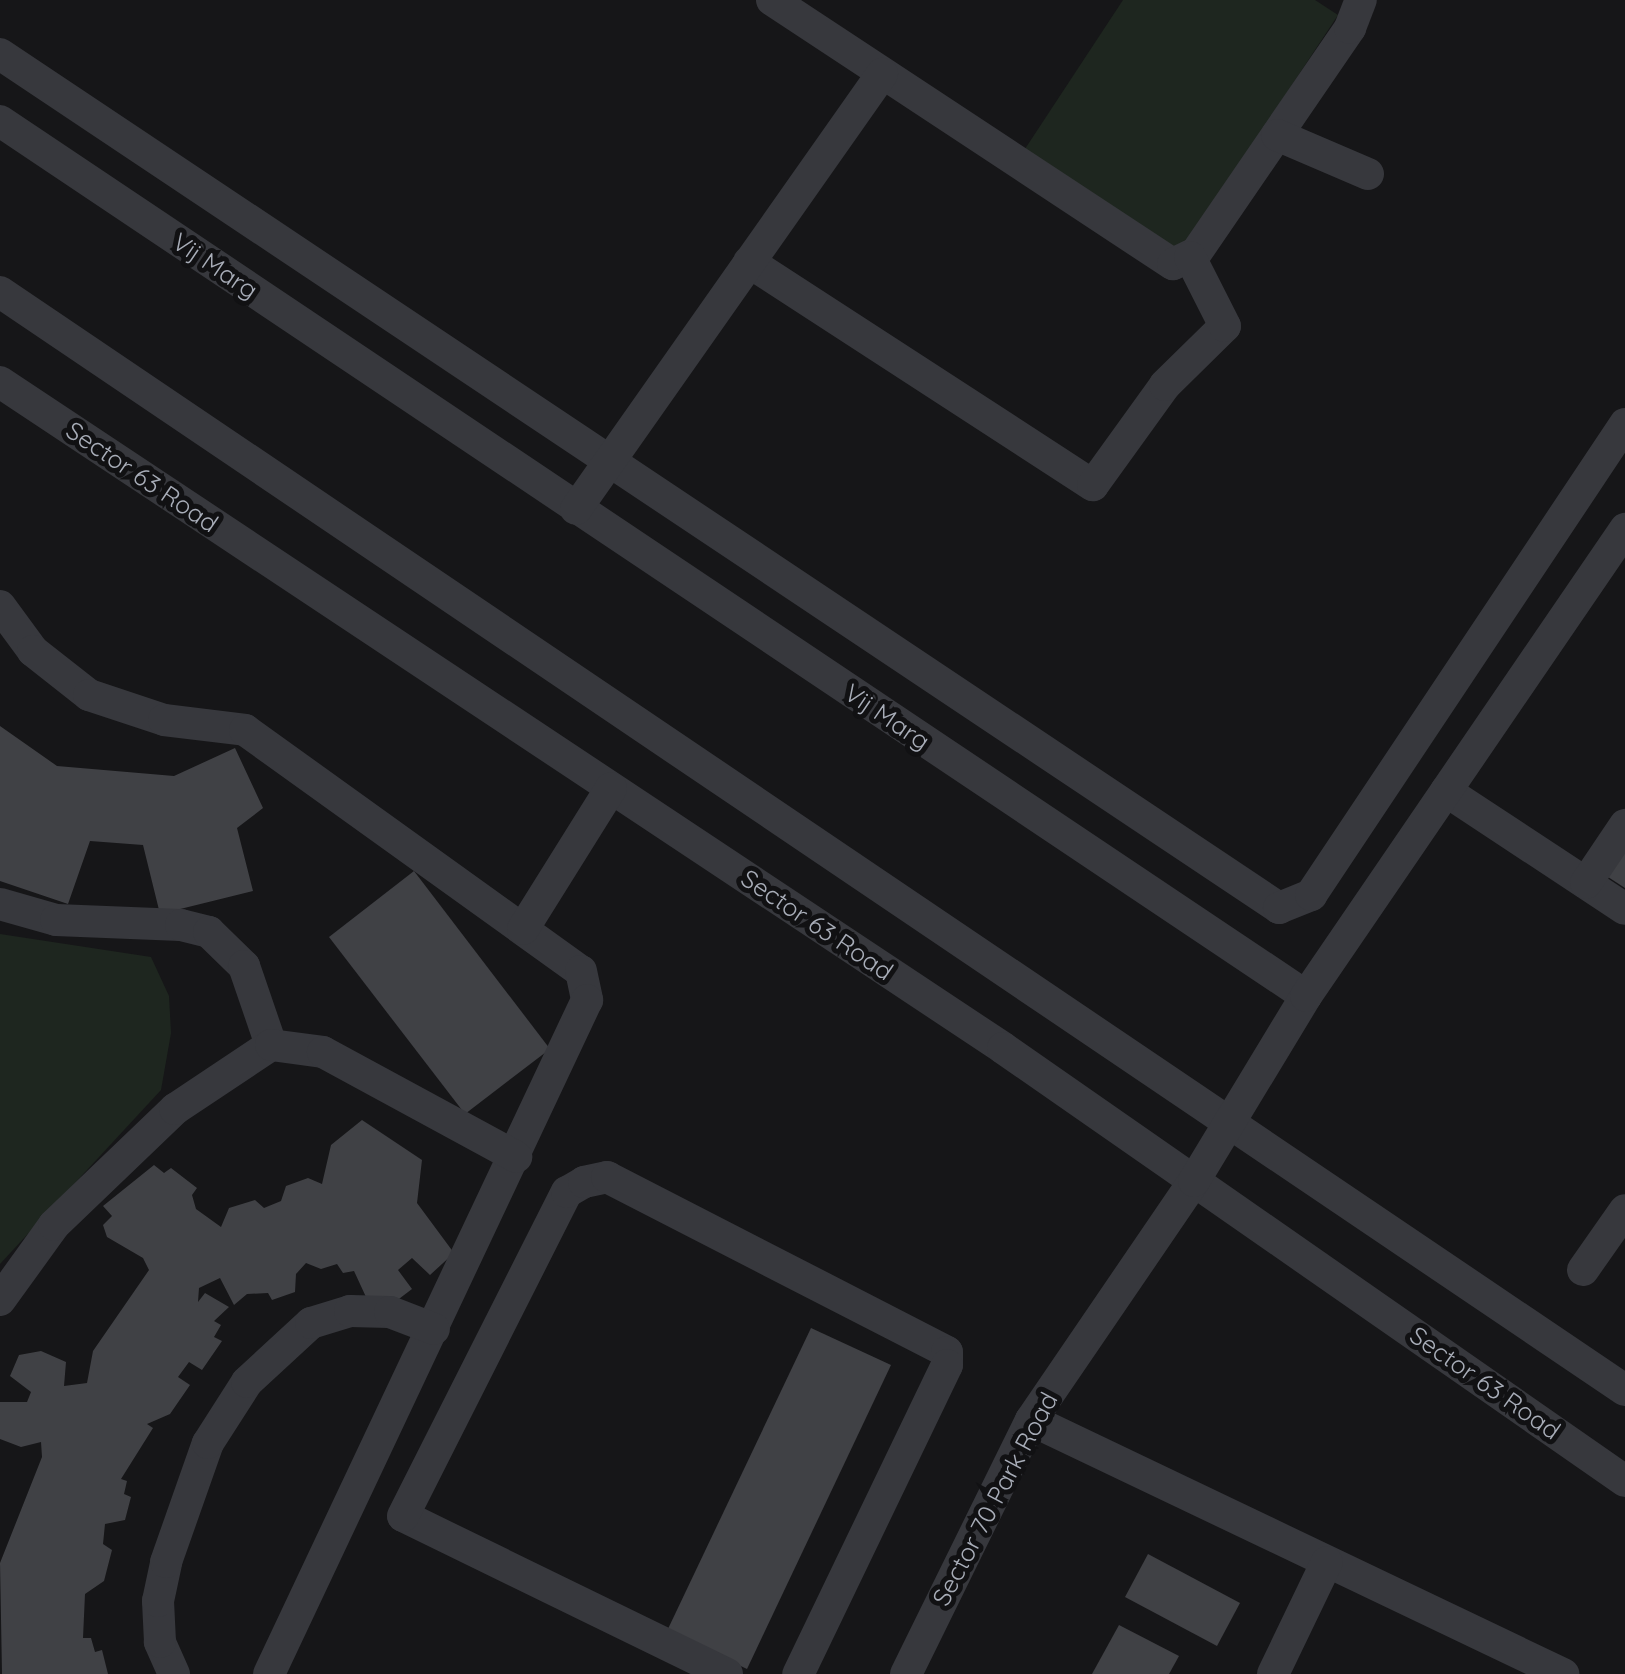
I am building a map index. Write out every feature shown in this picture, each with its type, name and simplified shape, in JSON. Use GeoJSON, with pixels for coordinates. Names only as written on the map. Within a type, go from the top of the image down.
{"type":"FeatureCollection","features":[{"type":"Feature","properties":{"kind":"street"},"geometry":{"type":"LineString","coordinates":[[772,0],[1162,259],[1182,263],[1190,257],[1350,28],[1361,0]]}},
{"type":"Feature","properties":{"kind":"street"},"geometry":{"type":"LineString","coordinates":[[0,54],[1279,908],[1311,895],[1625,424]]}},
{"type":"Feature","properties":{"kind":"street"},"geometry":{"type":"LineString","coordinates":[[576,509],[882,74]]}},
{"type":"Feature","properties":{"kind":"street","name":"Vij Marg"},"geometry":{"type":"LineString","coordinates":[[0,121],[1306,996]]}},
{"type":"Feature","properties":{"kind":"street"},"geometry":{"type":"LineString","coordinates":[[1276,135],[1368,174]]}},
{"type":"Feature","properties":{"kind":"street"},"geometry":{"type":"LineString","coordinates":[[749,262],[1093,485],[1164,386],[1226,326],[1190,257]]}},
{"type":"Feature","properties":{"kind":"street"},"geometry":{"type":"LineString","coordinates":[[0,292],[1625,1390]]}},
{"type":"Feature","properties":{"kind":"street","name":"Sector 63 Road"},"geometry":{"type":"LineString","coordinates":[[0,382],[1194,1181],[1625,1481]]}},
{"type":"Feature","properties":{"kind":"street"},"geometry":{"type":"LineString","coordinates":[[1306,996],[1625,529]]}},
{"type":"Feature","properties":{"kind":"street"},"geometry":{"type":"LineString","coordinates":[[0,606],[33,650],[89,695],[164,720],[245,730],[581,971],[587,1000],[269,1674]]}},
{"type":"Feature","properties":{"kind":"street"},"geometry":{"type":"LineString","coordinates":[[522,929],[611,788]]}},
{"type":"Feature","properties":{"kind":"street"},"geometry":{"type":"LineString","coordinates":[[1446,790],[1625,909]]}},
{"type":"Feature","properties":{"kind":"street"},"geometry":{"type":"LineString","coordinates":[[1586,883],[1625,825]]}},
{"type":"Feature","properties":{"kind":"street"},"geometry":{"type":"LineString","coordinates":[[0,904],[56,920],[180,925],[209,932],[244,966],[270,1045]]}},
{"type":"Feature","properties":{"kind":"street","name":"Sector 70 Park Road"},"geometry":{"type":"LineString","coordinates":[[906,1674],[1030,1420],[1194,1181],[1306,996]]}},
{"type":"Feature","properties":{"kind":"street"},"geometry":{"type":"LineString","coordinates":[[0,1300],[54,1225],[175,1108],[270,1045],[323,1052],[516,1156]]}},
{"type":"Feature","properties":{"kind":"street"},"geometry":{"type":"LineString","coordinates":[[727,1674],[403,1516],[567,1192],[584,1182],[607,1177],[947,1352],[948,1365],[798,1674]]}},
{"type":"Feature","properties":{"kind":"street"},"geometry":{"type":"LineString","coordinates":[[1583,1270],[1625,1210]]}},
{"type":"Feature","properties":{"kind":"street"},"geometry":{"type":"LineString","coordinates":[[174,1674],[159,1628],[166,1562],[208,1444],[246,1382],[311,1324],[350,1310],[390,1312],[434,1329]]}},
{"type":"Feature","properties":{"kind":"street"},"geometry":{"type":"LineString","coordinates":[[1030,1420],[1562,1674]]}},
{"type":"Feature","properties":{"kind":"street"},"geometry":{"type":"LineString","coordinates":[[1273,1674],[1327,1562]]}},
{"type":"Feature","properties":{"kind":"shaded area"},"geometry":{"type":"Polygon","coordinates":[[[1123,0],[1315,0],[1338,15],[1178,258],[1021,155],[1123,0]]]}},
{"type":"Feature","properties":{"kind":"shaded area"},"geometry":{"type":"Polygon","coordinates":[[[0,934],[151,957],[169,996],[171,1033],[161,1090],[0,1264],[0,934]]]}},
{"type":"Feature","properties":{"kind":"building"},"geometry":{"type":"Polygon","coordinates":[[[0,726],[57,766],[174,776],[235,748],[263,808],[237,828],[253,891],[160,914],[143,845],[90,841],[68,904],[0,881],[0,726]]]}},
{"type":"Feature","properties":{"kind":"building"},"geometry":{"type":"Polygon","coordinates":[[[1625,844],[1625,888],[1605,875],[1625,844]]]}},
{"type":"Feature","properties":{"kind":"building"},"geometry":{"type":"Polygon","coordinates":[[[414,871],[550,1049],[465,1114],[329,937],[414,871]]]}},
{"type":"Feature","properties":{"kind":"building"},"geometry":{"type":"Polygon","coordinates":[[[362,1120],[422,1160],[417,1203],[454,1253],[430,1275],[412,1258],[398,1270],[412,1289],[387,1308],[366,1297],[354,1271],[343,1273],[337,1264],[321,1269],[306,1263],[296,1274],[295,1292],[272,1300],[268,1293],[247,1294],[234,1305],[220,1278],[199,1288],[198,1302],[205,1293],[229,1307],[214,1321],[221,1325],[214,1337],[222,1341],[202,1370],[189,1362],[178,1377],[190,1385],[170,1414],[147,1424],[153,1428],[121,1479],[127,1481],[124,1494],[131,1497],[125,1520],[105,1524],[103,1544],[112,1550],[104,1581],[85,1594],[83,1638],[91,1638],[95,1652],[102,1650],[108,1674],[2,1674],[0,1563],[42,1457],[41,1442],[21,1447],[0,1439],[0,1402],[27,1402],[31,1392],[10,1376],[19,1355],[41,1351],[66,1362],[64,1386],[87,1383],[93,1351],[149,1270],[143,1258],[107,1237],[103,1225],[112,1216],[103,1206],[154,1165],[164,1173],[171,1168],[197,1188],[192,1195],[196,1209],[221,1227],[229,1208],[255,1200],[264,1208],[281,1201],[286,1186],[308,1178],[322,1184],[331,1145],[362,1120]]]}},
{"type":"Feature","properties":{"kind":"building"},"geometry":{"type":"Polygon","coordinates":[[[811,1328],[891,1365],[747,1669],[667,1631],[811,1328]]]}},
{"type":"Feature","properties":{"kind":"building"},"geometry":{"type":"Polygon","coordinates":[[[1148,1554],[1240,1603],[1217,1646],[1125,1597],[1148,1554]]]}},
{"type":"Feature","properties":{"kind":"building"},"geometry":{"type":"Polygon","coordinates":[[[1119,1625],[1179,1656],[1169,1674],[1092,1674],[1119,1625]]]}}]}
